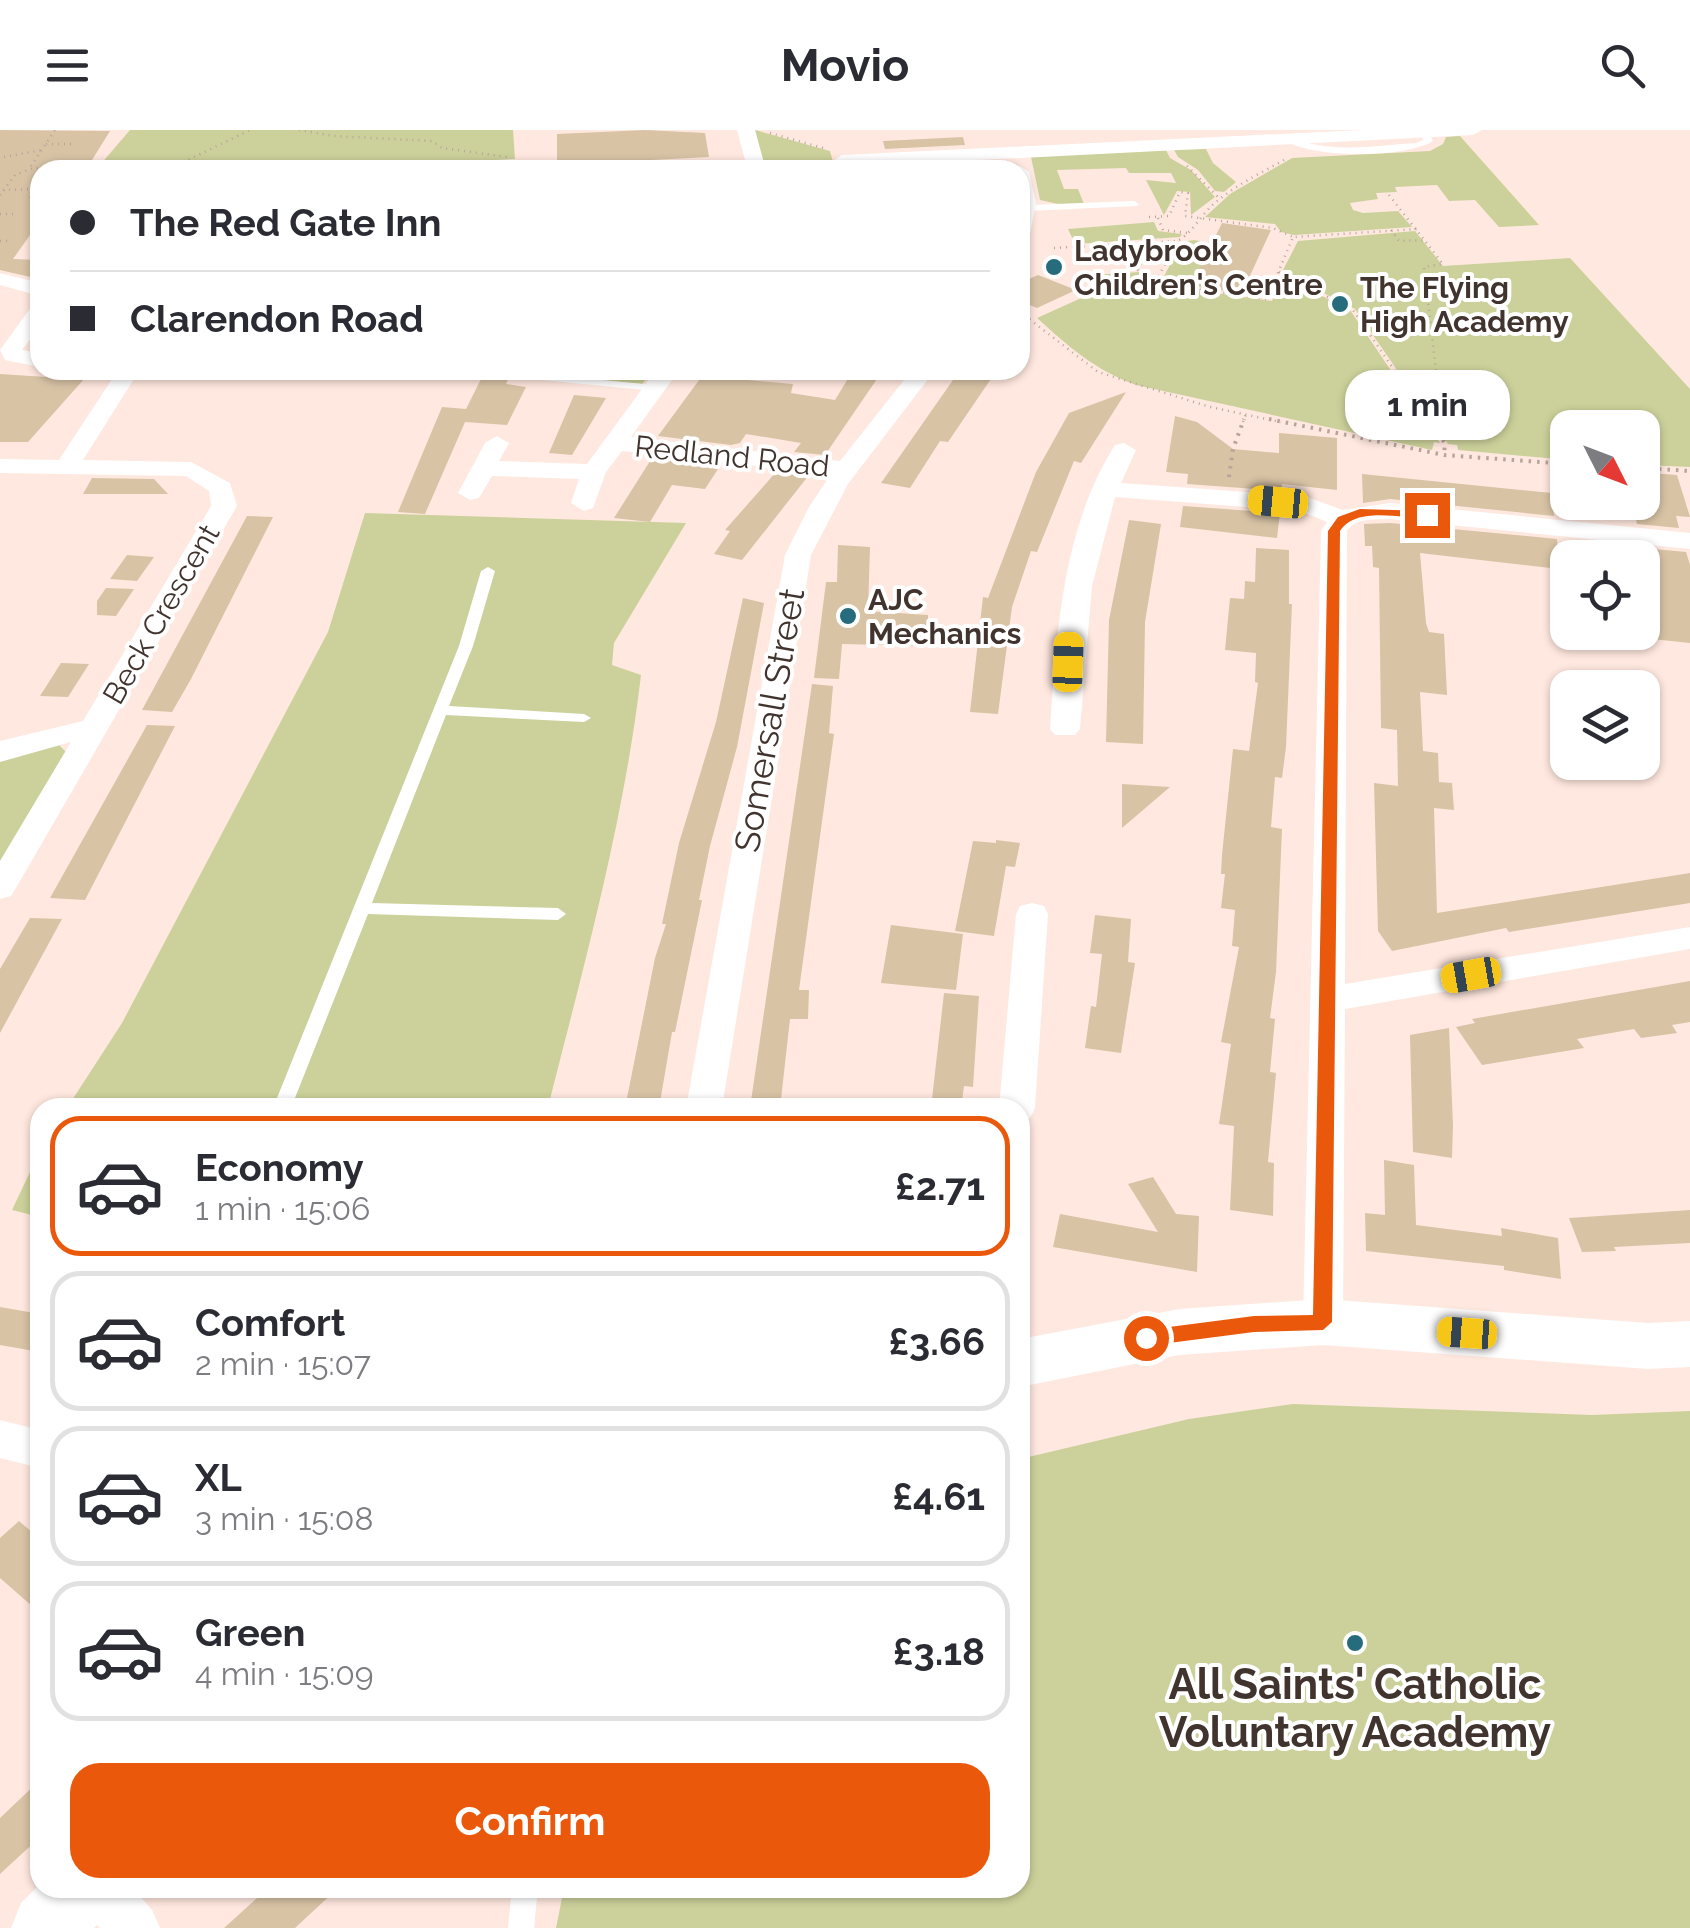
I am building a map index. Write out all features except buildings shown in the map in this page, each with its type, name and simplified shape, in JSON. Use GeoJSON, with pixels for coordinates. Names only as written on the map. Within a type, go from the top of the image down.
{"type":"FeatureCollection","features":[{"type":"Feature","properties":{"kind":"street"},"geometry":{"type":"LineString","coordinates":[[746,130],[754,160]]}},
{"type":"Feature","properties":{"kind":"street"},"geometry":{"type":"LineString","coordinates":[[999,130],[1014,160]]}},
{"type":"Feature","properties":{"kind":"street"},"geometry":{"type":"LineString","coordinates":[[1030,163],[1168,141],[1286,140],[1473,130]]}},
{"type":"Feature","properties":{"kind":"street"},"geometry":{"type":"LineString","coordinates":[[840,157],[906,160]]}},
{"type":"Feature","properties":{"kind":"street"},"geometry":{"type":"LineString","coordinates":[[0,279],[30,287]]}},
{"type":"Feature","properties":{"kind":"street"},"geometry":{"type":"LineString","coordinates":[[30,324],[11,350],[13,355],[30,358]]}},
{"type":"Feature","properties":{"kind":"street"},"geometry":{"type":"LineString","coordinates":[[66,467],[124,380]]}},
{"type":"Feature","properties":{"kind":"street"},"geometry":{"type":"LineString","coordinates":[[584,503],[594,472],[661,380]]}},
{"type":"Feature","properties":{"kind":"street","name":"Somersall Street"},"geometry":{"type":"LineString","coordinates":[[706,1098],[798,555],[804,538],[848,470],[916,380]]}},
{"type":"Feature","properties":{"kind":"street"},"geometry":{"type":"LineString","coordinates":[[470,493],[497,443]]}},
{"type":"Feature","properties":{"kind":"street","name":"Redland Road"},"geometry":{"type":"LineString","coordinates":[[615,443],[774,458],[848,470]]}},
{"type":"Feature","properties":{"kind":"street"},"geometry":{"type":"LineString","coordinates":[[1066,729],[1070,628],[1104,489],[1124,450]]}},
{"type":"Feature","properties":{"kind":"street","name":"Beck Crescent"},"geometry":{"type":"LineString","coordinates":[[0,466],[192,469],[220,488],[224,506],[0,888]]}},
{"type":"Feature","properties":{"kind":"street"},"geometry":{"type":"LineString","coordinates":[[486,468],[594,472]]}},
{"type":"Feature","properties":{"kind":"street"},"geometry":{"type":"LineString","coordinates":[[1104,489],[1304,504],[1342,519]]}},
{"type":"Feature","properties":{"kind":"street"},"geometry":{"type":"LineString","coordinates":[[1323,1322],[1334,531],[1342,519],[1360,512],[1390,511],[1690,541]]}},
{"type":"Feature","properties":{"kind":"street","name":"Beck Crescent"},"geometry":{"type":"LineString","coordinates":[[0,754],[14,746],[95,726]]}},
{"type":"Feature","properties":{"kind":"street"},"geometry":{"type":"LineString","coordinates":[[1018,1098],[1032,914]]}},
{"type":"Feature","properties":{"kind":"street"},"geometry":{"type":"LineString","coordinates":[[1325,1000],[1690,938]]}},
{"type":"Feature","properties":{"kind":"street"},"geometry":{"type":"LineString","coordinates":[[1030,1361],[1178,1332],[1323,1322],[1648,1346],[1690,1344]]}},
{"type":"Feature","properties":{"kind":"street"},"geometry":{"type":"LineString","coordinates":[[0,1439],[30,1446]]}},
{"type":"Feature","properties":{"kind":"street"},"geometry":{"type":"LineString","coordinates":[[46,1928],[74,1898]]}},
{"type":"Feature","properties":{"kind":"street"},"geometry":{"type":"LineString","coordinates":[[108,1898],[134,1928]]}},
{"type":"Feature","properties":{"kind":"lane"},"geometry":{"type":"LineString","coordinates":[[1030,208],[1134,204]]}},
{"type":"Feature","properties":{"kind":"lane"},"geometry":{"type":"LineString","coordinates":[[286,1098],[466,646],[488,571]]}},
{"type":"Feature","properties":{"kind":"lane"},"geometry":{"type":"LineString","coordinates":[[441,710],[584,718]]}},
{"type":"Feature","properties":{"kind":"lane"},"geometry":{"type":"LineString","coordinates":[[362,908],[558,914]]}},
{"type":"Feature","properties":{"kind":"lane"},"geometry":{"type":"LineString","coordinates":[[521,1928],[524,1898]]}},
{"type":"Feature","properties":{"kind":"path"},"geometry":{"type":"LineString","coordinates":[[36,160],[55,130]]}},
{"type":"Feature","properties":{"kind":"path"},"geometry":{"type":"LineString","coordinates":[[188,160],[250,130]]}},
{"type":"Feature","properties":{"kind":"path"},"geometry":{"type":"LineString","coordinates":[[299,130],[334,136],[432,141],[442,148],[508,157],[507,160]]}},
{"type":"Feature","properties":{"kind":"path"},"geometry":{"type":"LineString","coordinates":[[758,130],[840,157]]}},
{"type":"Feature","properties":{"kind":"path"},"geometry":{"type":"LineString","coordinates":[[1286,140],[1194,218],[1155,283],[1267,299],[1293,237]]}},
{"type":"Feature","properties":{"kind":"path"},"geometry":{"type":"LineString","coordinates":[[1168,141],[1172,155],[1196,171],[1219,198]]}},
{"type":"Feature","properties":{"kind":"path"},"geometry":{"type":"LineString","coordinates":[[46,144],[73,144]]}},
{"type":"Feature","properties":{"kind":"path"},"geometry":{"type":"LineString","coordinates":[[4,157],[42,150]]}},
{"type":"Feature","properties":{"kind":"path"},"geometry":{"type":"LineString","coordinates":[[815,160],[840,157]]}},
{"type":"Feature","properties":{"kind":"path"},"geometry":{"type":"LineString","coordinates":[[0,178],[30,169]]}},
{"type":"Feature","properties":{"kind":"path"},"geometry":{"type":"LineString","coordinates":[[2,193],[14,174]]}},
{"type":"Feature","properties":{"kind":"path"},"geometry":{"type":"LineString","coordinates":[[2,193],[30,190]]}},
{"type":"Feature","properties":{"kind":"path"},"geometry":{"type":"LineString","coordinates":[[1141,218],[1170,216],[1180,192],[1188,193],[1185,216],[1273,228],[1293,237],[1418,229]]}},
{"type":"Feature","properties":{"kind":"path"},"geometry":{"type":"LineString","coordinates":[[1389,195],[1443,264],[1424,267],[1444,455]]}},
{"type":"Feature","properties":{"kind":"path"},"geometry":{"type":"LineString","coordinates":[[0,214],[13,214]]}},
{"type":"Feature","properties":{"kind":"path"},"geometry":{"type":"LineString","coordinates":[[1157,217],[1163,230],[1187,233]]}},
{"type":"Feature","properties":{"kind":"path"},"geometry":{"type":"LineString","coordinates":[[1390,230],[1399,241],[1426,240]]}},
{"type":"Feature","properties":{"kind":"path"},"geometry":{"type":"LineString","coordinates":[[0,240],[7,240]]}},
{"type":"Feature","properties":{"kind":"path"},"geometry":{"type":"LineString","coordinates":[[1054,248],[1177,241]]}},
{"type":"Feature","properties":{"kind":"path"},"geometry":{"type":"LineString","coordinates":[[1151,242],[1138,270],[1157,279]]}},
{"type":"Feature","properties":{"kind":"path"},"geometry":{"type":"LineString","coordinates":[[1278,272],[1353,310],[1445,443]]}},
{"type":"Feature","properties":{"kind":"path"},"geometry":{"type":"LineString","coordinates":[[1030,320],[1098,372],[1246,414],[1444,455],[1550,463]]}},
{"type":"Feature","properties":{"kind":"path"},"geometry":{"type":"LineString","coordinates":[[1235,456],[1233,449],[1246,414]]}},
{"type":"Feature","properties":{"kind":"path"},"geometry":{"type":"LineString","coordinates":[[1660,469],[1690,471]]}},
{"type":"Feature","properties":{"kind":"green space"},"geometry":{"type":"Polygon","coordinates":[[[130,130],[513,130],[515,159],[495,160],[104,160],[130,130]]]}},
{"type":"Feature","properties":{"kind":"green space"},"geometry":{"type":"Polygon","coordinates":[[[755,130],[830,151],[832,160],[762,160],[755,130]]]}},
{"type":"Feature","properties":{"kind":"green space"},"geometry":{"type":"Polygon","coordinates":[[[1460,136],[1539,225],[1499,227],[1475,200],[1449,201],[1437,185],[1395,187],[1397,192],[1376,193],[1378,199],[1350,203],[1353,210],[1363,213],[1398,211],[1412,227],[1294,235],[1281,232],[1275,224],[1205,217],[1230,194],[1292,158],[1430,151],[1443,144],[1446,137],[1460,136]]]}},
{"type":"Feature","properties":{"kind":"green space"},"geometry":{"type":"Polygon","coordinates":[[[1206,149],[1213,163],[1236,182],[1224,192],[1215,191],[1174,150],[1206,149]]]}},
{"type":"Feature","properties":{"kind":"green space"},"geometry":{"type":"Polygon","coordinates":[[[1166,150],[1170,158],[1191,170],[1215,197],[1191,215],[1190,192],[1177,191],[1164,215],[1146,180],[1176,183],[1171,173],[1129,173],[1126,168],[1057,170],[1064,189],[1078,189],[1084,204],[1040,200],[1031,157],[1166,150]]]}},
{"type":"Feature","properties":{"kind":"green space"},"geometry":{"type":"Polygon","coordinates":[[[1154,222],[1158,231],[1182,234],[1075,244],[1068,229],[1154,222]]]}},
{"type":"Feature","properties":{"kind":"green space"},"geometry":{"type":"Polygon","coordinates":[[[1415,231],[1443,266],[1570,258],[1690,389],[1690,467],[1660,466],[1660,410],[1550,410],[1550,458],[1458,450],[1457,445],[1448,444],[1355,309],[1282,272],[1298,241],[1415,231]]]}},
{"type":"Feature","properties":{"kind":"green space"},"geometry":{"type":"Polygon","coordinates":[[[1182,242],[1213,243],[1191,286],[1161,282],[1182,242]]]}},
{"type":"Feature","properties":{"kind":"green space"},"geometry":{"type":"Polygon","coordinates":[[[1140,272],[1153,278],[1152,284],[1272,301],[1282,279],[1288,279],[1350,310],[1440,443],[1434,442],[1432,450],[1136,385],[1095,365],[1037,318],[1099,290],[1092,275],[1140,272]]]}},
{"type":"Feature","properties":{"kind":"green space"},"geometry":{"type":"Polygon","coordinates":[[[602,380],[645,380],[642,384],[602,380]]]}},
{"type":"Feature","properties":{"kind":"green space"},"geometry":{"type":"Polygon","coordinates":[[[365,513],[686,523],[614,643],[612,665],[641,675],[634,730],[602,892],[550,1098],[73,1098],[122,1023],[328,632],[365,513]]]}},
{"type":"Feature","properties":{"kind":"green space"},"geometry":{"type":"Polygon","coordinates":[[[56,742],[66,752],[0,864],[0,761],[56,742]]]}},
{"type":"Feature","properties":{"kind":"green space"},"geometry":{"type":"Polygon","coordinates":[[[30,1172],[30,1214],[12,1210],[30,1172]]]}},
{"type":"Feature","properties":{"kind":"green space","name":"All Saints' Catholic Voluntary Academy"},"geometry":{"type":"Polygon","coordinates":[[[1293,1404],[1592,1415],[1690,1411],[1690,1928],[556,1928],[562,1898],[1030,1898],[1030,1457],[1189,1419],[1293,1404]]]}},
{"type":"Feature","properties":{"kind":"place","name":"Ladybrook Children's Centre"},"geometry":{"type":"Point","coordinates":[1054,267]}},
{"type":"Feature","properties":{"kind":"place","name":"The Flying High Academy"},"geometry":{"type":"Point","coordinates":[1340,304]}},
{"type":"Feature","properties":{"kind":"place","name":"AJC Mechanics"},"geometry":{"type":"Point","coordinates":[848,616]}},
{"type":"Feature","properties":{"kind":"place","name":"All Saints' Catholic Voluntary Academy"},"geometry":{"type":"Point","coordinates":[1355,1643]}},
{"type":"Feature","properties":{"kind":"route"},"geometry":{"type":"LineString","coordinates":[[1146,1338],[1254,1324],[1323,1322],[1334,531],[1342,519],[1360,512],[1427,515]]}}]}
